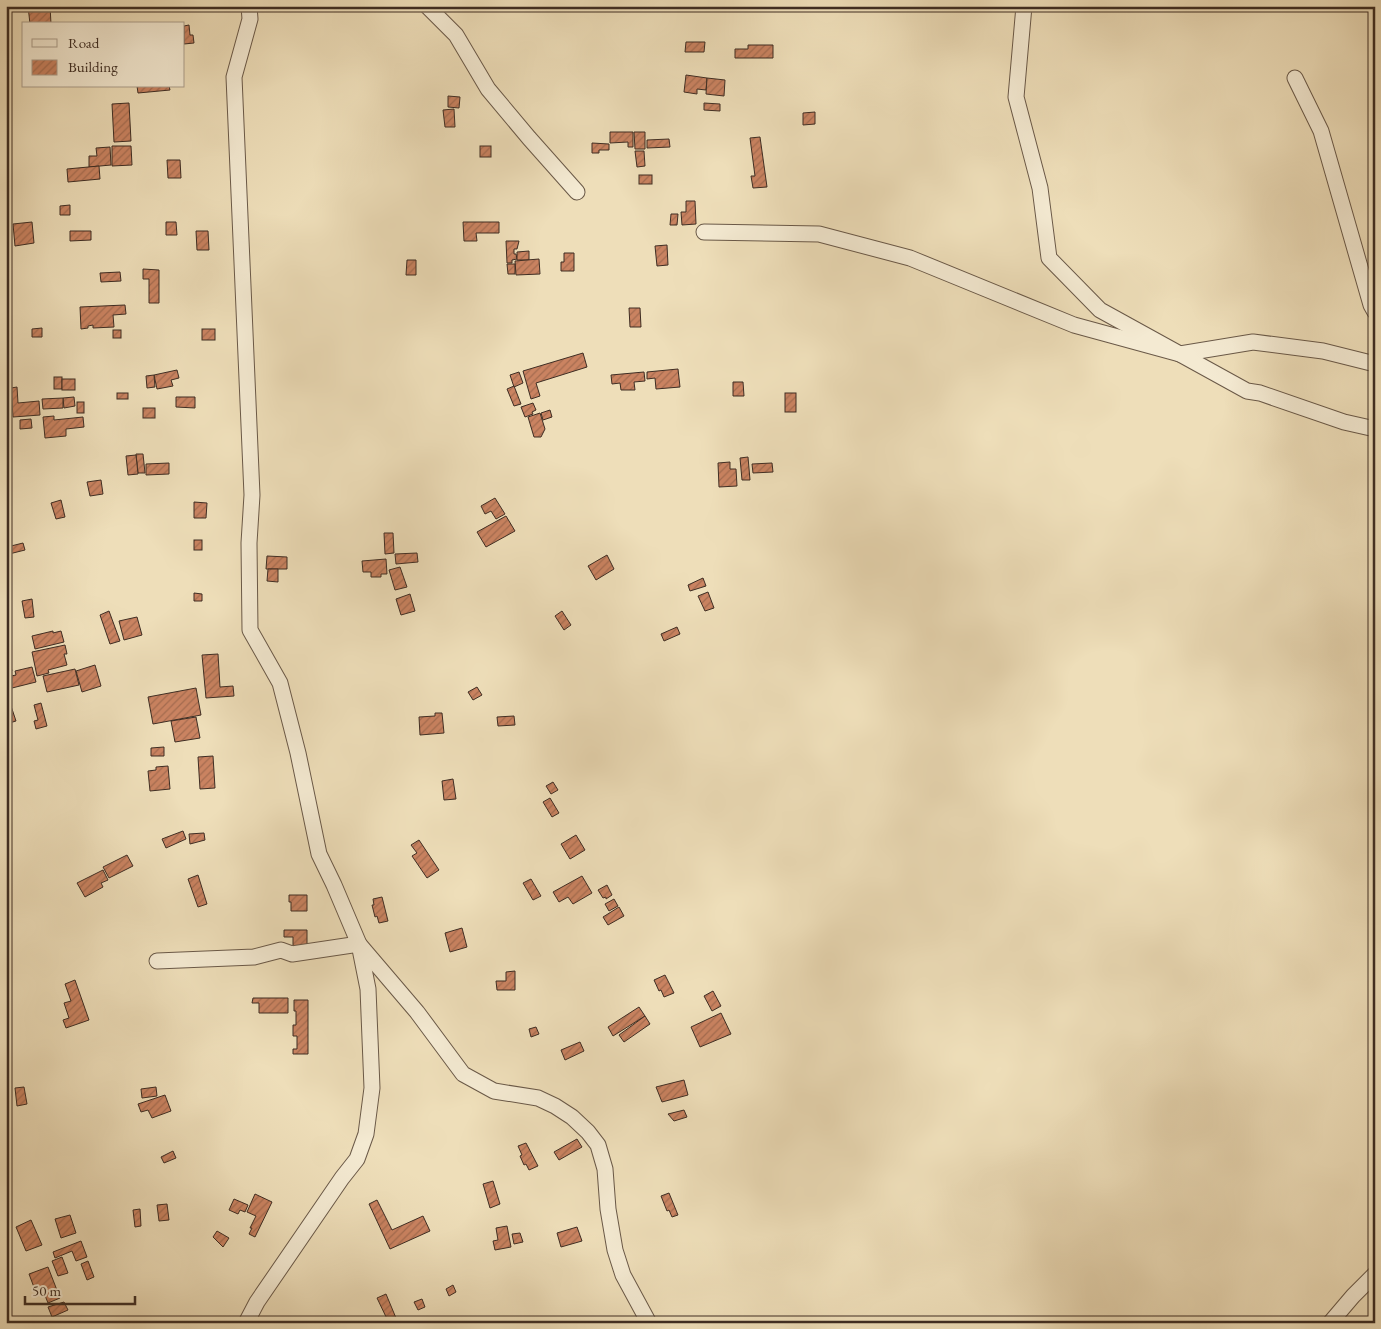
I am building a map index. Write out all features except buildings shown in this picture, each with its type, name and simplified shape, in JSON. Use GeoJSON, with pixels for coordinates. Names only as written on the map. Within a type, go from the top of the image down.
{"type":"FeatureCollection","features":[{"type":"Feature","properties":{"kind":"street"},"geometry":{"type":"LineString","coordinates":[[246,1323],[257,1302],[357,1158],[366,1134],[372,1088],[368,989],[359,944],[319,854],[298,753],[280,683],[250,630],[249,542],[252,495],[234,76],[250,18],[249,6]]}},
{"type":"Feature","properties":{"kind":"street"},"geometry":{"type":"LineString","coordinates":[[427,6],[456,35],[488,89],[577,192]]}},
{"type":"Feature","properties":{"kind":"street"},"geometry":{"type":"LineString","coordinates":[[1024,6],[1016,97],[1040,188],[1049,258],[1100,310],[1247,391],[1260,393],[1344,422],[1375,429]]}},
{"type":"Feature","properties":{"kind":"street"},"geometry":{"type":"LineString","coordinates":[[1295,78],[1320,131],[1371,305],[1375,312]]}},
{"type":"Feature","properties":{"kind":"street"},"geometry":{"type":"LineString","coordinates":[[704,232],[819,234],[910,258],[1074,325],[1180,354],[1253,342],[1323,351],[1375,364]]}},
{"type":"Feature","properties":{"kind":"street"},"geometry":{"type":"LineString","coordinates":[[157,960],[254,957],[281,950],[292,954],[359,944]]}},
{"type":"Feature","properties":{"kind":"street"},"geometry":{"type":"LineString","coordinates":[[359,944],[417,1012],[463,1074],[494,1091],[538,1098],[555,1106],[572,1117],[588,1132],[598,1145],[605,1169],[608,1209],[623,1276],[649,1323]]}},
{"type":"Feature","properties":{"kind":"street"},"geometry":{"type":"LineString","coordinates":[[1330,1323],[1375,1274]]}}]}
